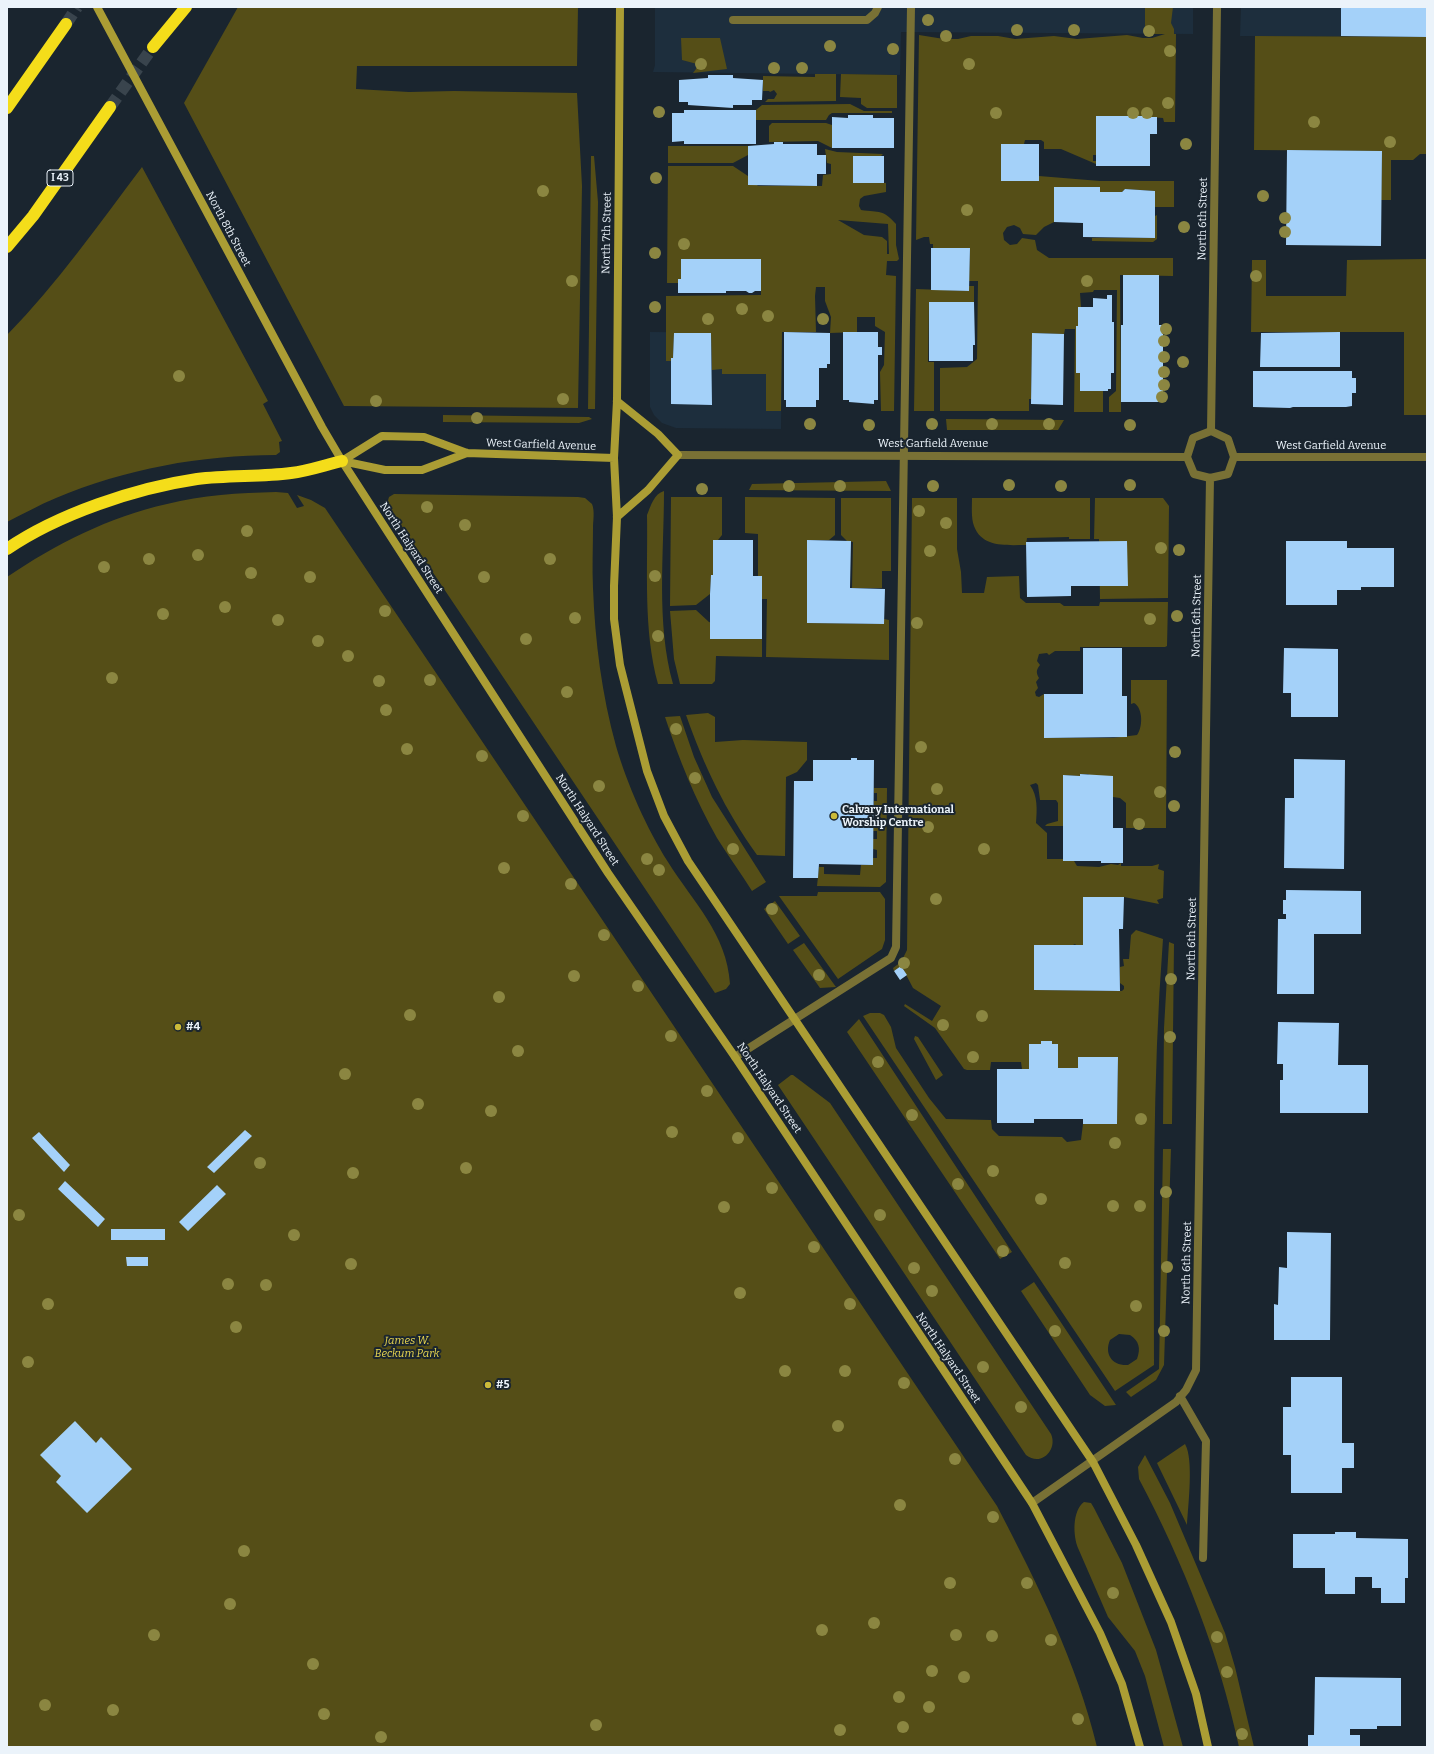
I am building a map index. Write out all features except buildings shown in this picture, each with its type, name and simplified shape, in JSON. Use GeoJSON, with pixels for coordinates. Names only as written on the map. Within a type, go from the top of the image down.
{"type":"FeatureCollection","features":[{"type":"Feature","properties":{"kind":"highway"},"geometry":{"type":"LineString","coordinates":[[153,47],[186,7]]}},
{"type":"Feature","properties":{"kind":"highway"},"geometry":{"type":"LineString","coordinates":[[7,108],[66,24]]}},
{"type":"Feature","properties":{"kind":"highway","name":"I 43"},"geometry":{"type":"LineString","coordinates":[[7,247],[33,216],[110,107]]}},
{"type":"Feature","properties":{"kind":"highway"},"geometry":{"type":"LineString","coordinates":[[7,549],[57,521],[101,504],[165,485],[228,476],[292,473],[342,461]]}},
{"type":"Feature","properties":{"kind":"main road","name":"North 8th Street"},"geometry":{"type":"LineString","coordinates":[[97,7],[318,421],[342,461]]}},
{"type":"Feature","properties":{"kind":"main road","name":"North 7th Street"},"geometry":{"type":"LineString","coordinates":[[614,458],[617,401],[620,7]]}},
{"type":"Feature","properties":{"kind":"main road"},"geometry":{"type":"LineString","coordinates":[[617,401],[660,436],[678,455],[648,490],[617,517]]}},
{"type":"Feature","properties":{"kind":"main road","name":"West Garfield Avenue"},"geometry":{"type":"LineString","coordinates":[[342,461],[382,436],[424,438],[467,454],[614,458]]}},
{"type":"Feature","properties":{"kind":"main road","name":"West Garfield Avenue"},"geometry":{"type":"LineString","coordinates":[[342,461],[385,470],[422,470],[467,454]]}},
{"type":"Feature","properties":{"kind":"main road"},"geometry":{"type":"LineString","coordinates":[[614,458],[617,517],[614,619],[620,665],[647,771],[664,816],[688,860],[1093,1462],[1136,1545],[1172,1622],[1196,1694],[1208,1747]]}},
{"type":"Feature","properties":{"kind":"main road","name":"North Halyard Street"},"geometry":{"type":"LineString","coordinates":[[342,461],[608,873],[735,1057],[1032,1503],[1100,1633],[1122,1684],[1140,1747]]}},
{"type":"Feature","properties":{"kind":"street"},"geometry":{"type":"LineString","coordinates":[[733,20],[867,20],[875,13],[878,7]]}},
{"type":"Feature","properties":{"kind":"street"},"geometry":{"type":"LineString","coordinates":[[735,1057],[796,1020],[891,958],[896,947],[911,7]]}},
{"type":"Feature","properties":{"kind":"street","name":"North 6th Street"},"geometry":{"type":"LineString","coordinates":[[1211,431],[1217,7]]}},
{"type":"Feature","properties":{"kind":"street"},"geometry":{"type":"LineString","coordinates":[[1211,431],[1228,439],[1234,457],[1228,474],[1210,478],[1194,474],[1188,457],[1193,438],[1211,431]]}},
{"type":"Feature","properties":{"kind":"street","name":"West Garfield Avenue"},"geometry":{"type":"LineString","coordinates":[[678,455],[1188,457]]}},
{"type":"Feature","properties":{"kind":"street","name":"West Garfield Avenue"},"geometry":{"type":"LineString","coordinates":[[1234,457],[1427,457]]}},
{"type":"Feature","properties":{"kind":"street","name":"North 6th Street"},"geometry":{"type":"LineString","coordinates":[[1032,1503],[1145,1426],[1176,1402],[1186,1390],[1196,1370],[1210,478]]}},
{"type":"Feature","properties":{"kind":"street"},"geometry":{"type":"LineString","coordinates":[[1180,1396],[1206,1441],[1203,1558]]}},
{"type":"Feature","properties":{"kind":"shaded area"},"geometry":{"type":"Polygon","coordinates":[[[655,7],[1193,7],[1193,34],[901,32],[900,75],[653,72],[655,65],[655,7]]]}},
{"type":"Feature","properties":{"kind":"shaded area"},"geometry":{"type":"Polygon","coordinates":[[[1241,7],[1427,7],[1427,37],[1240,36],[1241,7]]]}},
{"type":"Feature","properties":{"kind":"shaded area"},"geometry":{"type":"Polygon","coordinates":[[[650,332],[782,333],[781,429],[676,428],[662,423],[654,415],[650,407],[650,332]]]}},
{"type":"Feature","properties":{"kind":"green space"},"geometry":{"type":"Polygon","coordinates":[[[238,7],[578,7],[577,66],[357,66],[356,89],[409,92],[454,91],[577,93],[582,186],[578,408],[344,406],[184,103],[238,7]]]}},
{"type":"Feature","properties":{"kind":"green space"},"geometry":{"type":"Polygon","coordinates":[[[1145,7],[1173,7],[1171,23],[1174,29],[1174,34],[1176,34],[1175,122],[1164,122],[1163,118],[1149,116],[1096,116],[1096,155],[1093,155],[1093,161],[1096,161],[1096,164],[1061,149],[1044,149],[1044,142],[1041,140],[1025,140],[1024,144],[1001,145],[1001,180],[1039,181],[1039,176],[1100,181],[1174,181],[1174,207],[1155,207],[1155,191],[1125,189],[1122,192],[1100,192],[1099,187],[1054,187],[1054,222],[1044,227],[1036,235],[1023,234],[1020,228],[1014,225],[1007,227],[1003,233],[1004,240],[1010,245],[1017,244],[1022,238],[1035,240],[1037,250],[1049,258],[1173,258],[1173,276],[1120,275],[1121,412],[1109,412],[1109,397],[1116,391],[1117,290],[1094,290],[1093,292],[1080,293],[1081,307],[1078,307],[1078,326],[1076,326],[1076,372],[1080,373],[1080,391],[1103,391],[1103,412],[1074,412],[1075,329],[1065,329],[1064,334],[1032,333],[1031,399],[1029,399],[1029,411],[940,411],[940,368],[967,367],[977,359],[978,281],[969,281],[970,248],[933,248],[933,244],[930,244],[929,237],[916,240],[919,35],[944,39],[958,39],[971,36],[998,36],[1015,39],[1054,36],[1077,39],[1127,35],[1152,38],[1165,34],[1145,34],[1145,7]]]}},
{"type":"Feature","properties":{"kind":"green space"},"geometry":{"type":"Polygon","coordinates":[[[1255,36],[1427,37],[1427,154],[1420,154],[1413,160],[1391,160],[1391,200],[1381,200],[1382,151],[1254,150],[1255,36]]]}},
{"type":"Feature","properties":{"kind":"green space"},"geometry":{"type":"Polygon","coordinates":[[[681,38],[720,38],[727,69],[693,73],[697,64],[682,60],[681,38]]]}},
{"type":"Feature","properties":{"kind":"green space"},"geometry":{"type":"Polygon","coordinates":[[[815,74],[836,74],[836,101],[765,102],[768,99],[774,99],[777,94],[774,90],[770,92],[763,91],[763,76],[815,77],[815,74]]]}},
{"type":"Feature","properties":{"kind":"green space"},"geometry":{"type":"Polygon","coordinates":[[[841,74],[897,75],[897,108],[867,108],[861,104],[861,98],[840,97],[841,74]]]}},
{"type":"Feature","properties":{"kind":"green space"},"geometry":{"type":"Polygon","coordinates":[[[850,104],[864,111],[892,111],[892,113],[832,113],[826,120],[756,120],[756,110],[762,105],[850,104]]]}},
{"type":"Feature","properties":{"kind":"green space"},"geometry":{"type":"Polygon","coordinates":[[[772,123],[826,123],[832,125],[832,148],[818,141],[769,142],[769,126],[772,123]]]}},
{"type":"Feature","properties":{"kind":"green space"},"geometry":{"type":"Polygon","coordinates":[[[668,146],[748,146],[748,155],[733,163],[668,163],[668,146]]]}},
{"type":"Feature","properties":{"kind":"green space"},"geometry":{"type":"Polygon","coordinates":[[[825,149],[837,152],[883,154],[854,183],[886,183],[886,192],[864,196],[860,199],[859,206],[861,210],[881,212],[892,219],[896,224],[896,245],[899,259],[897,261],[887,261],[886,275],[896,276],[894,411],[881,411],[880,372],[884,365],[885,332],[875,326],[875,317],[857,317],[857,332],[830,333],[831,317],[825,301],[825,287],[816,287],[816,332],[782,332],[781,411],[766,411],[766,374],[722,374],[722,369],[712,370],[711,333],[674,333],[673,358],[671,358],[671,361],[666,361],[666,296],[761,295],[761,259],[681,259],[681,279],[678,280],[678,283],[667,283],[668,166],[733,166],[748,176],[758,186],[822,186],[823,175],[831,174],[831,164],[827,163],[825,149]],[[838,220],[864,235],[882,237],[887,241],[887,254],[889,254],[888,224],[838,220]]]}},
{"type":"Feature","properties":{"kind":"green space"},"geometry":{"type":"Polygon","coordinates":[[[591,156],[594,156],[598,202],[595,409],[588,409],[591,156]]]}},
{"type":"Feature","properties":{"kind":"green space"},"geometry":{"type":"Polygon","coordinates":[[[142,167],[268,401],[263,404],[282,441],[279,442],[280,452],[276,455],[192,461],[136,472],[109,479],[56,498],[7,522],[7,335],[43,295],[94,232],[142,167]]]}},
{"type":"Feature","properties":{"kind":"green space"},"geometry":{"type":"Polygon","coordinates":[[[1157,215],[1157,239],[1153,242],[1092,241],[1092,238],[1154,238],[1155,216],[1157,215]]]}},
{"type":"Feature","properties":{"kind":"green space"},"geometry":{"type":"Polygon","coordinates":[[[1427,259],[1427,415],[1404,415],[1404,332],[1251,332],[1252,260],[1266,260],[1266,296],[1346,296],[1347,260],[1427,259]]]}},
{"type":"Feature","properties":{"kind":"green space"},"geometry":{"type":"Polygon","coordinates":[[[969,286],[974,286],[974,302],[929,302],[928,362],[934,362],[934,411],[914,411],[916,289],[969,291],[969,286]]]}},
{"type":"Feature","properties":{"kind":"green space"},"geometry":{"type":"Polygon","coordinates":[[[443,415],[589,417],[592,419],[579,423],[443,422],[443,415]]]}},
{"type":"Feature","properties":{"kind":"green space"},"geometry":{"type":"Polygon","coordinates":[[[946,419],[1064,420],[1058,430],[947,430],[946,419]]]}},
{"type":"Feature","properties":{"kind":"green space"},"geometry":{"type":"Polygon","coordinates":[[[886,481],[891,491],[749,490],[752,484],[886,481]]]}},
{"type":"Feature","properties":{"kind":"green space"},"geometry":{"type":"Polygon","coordinates":[[[664,491],[662,588],[664,637],[673,684],[658,684],[650,642],[647,600],[647,515],[655,497],[664,491]]]}},
{"type":"Feature","properties":{"kind":"green space","name":"James W. Beckum Park"},"geometry":{"type":"Polygon","coordinates":[[[276,492],[288,493],[297,508],[304,506],[297,495],[311,500],[325,508],[997,1506],[1027,1564],[1067,1654],[1089,1716],[1097,1747],[7,1747],[7,577],[64,543],[124,516],[180,501],[234,494],[276,492]]]}},
{"type":"Feature","properties":{"kind":"green space"},"geometry":{"type":"Polygon","coordinates":[[[394,494],[578,497],[585,498],[592,504],[594,513],[593,580],[595,628],[603,688],[616,746],[632,791],[645,821],[668,862],[707,919],[723,949],[728,966],[730,984],[726,989],[715,993],[387,504],[389,497],[394,494]]]}},
{"type":"Feature","properties":{"kind":"green space"},"geometry":{"type":"Polygon","coordinates":[[[671,497],[722,497],[722,535],[718,540],[713,575],[711,576],[710,594],[696,605],[670,606],[671,497]]]}},
{"type":"Feature","properties":{"kind":"green space"},"geometry":{"type":"Polygon","coordinates":[[[745,497],[835,498],[835,535],[829,540],[807,540],[807,623],[884,624],[884,619],[889,620],[889,660],[766,657],[767,599],[762,599],[762,576],[758,576],[758,534],[745,533],[745,497]]]}},
{"type":"Feature","properties":{"kind":"green space"},"geometry":{"type":"Polygon","coordinates":[[[841,498],[891,498],[891,571],[882,571],[882,588],[852,588],[853,542],[847,541],[841,535],[841,498]]]}},
{"type":"Feature","properties":{"kind":"green space"},"geometry":{"type":"Polygon","coordinates":[[[912,498],[957,498],[957,549],[961,572],[962,593],[984,593],[987,577],[1019,576],[1020,598],[1026,603],[1060,603],[1064,606],[1099,606],[1100,602],[1168,602],[1167,646],[1165,647],[1080,647],[1080,651],[1055,651],[1049,655],[1047,653],[1039,654],[1037,661],[1040,665],[1037,672],[1039,678],[1036,682],[1038,688],[1035,692],[1036,696],[1039,697],[1044,694],[1044,738],[1113,738],[1137,735],[1139,732],[1141,718],[1137,705],[1134,703],[1131,704],[1131,680],[1167,680],[1166,828],[1126,828],[1126,803],[1120,798],[1113,797],[1088,774],[1080,774],[1080,776],[1063,775],[1063,826],[1045,826],[1058,821],[1058,803],[1056,800],[1040,800],[1038,785],[1036,783],[1030,785],[1036,798],[1036,823],[1047,833],[1047,859],[1063,859],[1063,861],[1074,861],[1077,866],[1099,867],[1111,864],[1118,865],[1121,863],[1121,866],[1152,866],[1159,864],[1158,869],[1164,871],[1163,898],[1157,900],[1159,904],[1124,897],[1084,897],[1083,945],[1034,945],[1034,990],[1122,991],[1124,986],[1120,983],[1120,967],[1124,966],[1123,959],[1129,959],[1131,935],[1136,930],[1163,939],[1159,992],[1155,1099],[1154,1365],[1115,1391],[863,1016],[870,1013],[880,1013],[884,1015],[891,1027],[896,1048],[929,1098],[946,1119],[991,1120],[992,1129],[999,1136],[1062,1137],[1067,1142],[1081,1140],[1083,1124],[1117,1124],[1118,1057],[1078,1057],[1078,1068],[1058,1068],[1058,1044],[1052,1044],[1052,1041],[1041,1041],[1041,1044],[1029,1044],[1029,1069],[1022,1069],[1021,1062],[991,1062],[990,1070],[964,1069],[935,1028],[904,1006],[905,1004],[932,1021],[941,1006],[913,988],[902,967],[894,971],[893,968],[901,962],[907,950],[912,498]],[[1119,1334],[1110,1340],[1108,1345],[1111,1358],[1122,1365],[1128,1365],[1137,1359],[1139,1348],[1137,1342],[1130,1335],[1119,1334]]]}},
{"type":"Feature","properties":{"kind":"green space"},"geometry":{"type":"Polygon","coordinates":[[[972,498],[1090,498],[1090,539],[1069,539],[1069,537],[1027,538],[1026,545],[1003,545],[989,542],[978,533],[974,526],[972,516],[972,498]]]}},
{"type":"Feature","properties":{"kind":"green space"},"geometry":{"type":"Polygon","coordinates":[[[1095,498],[1163,498],[1169,506],[1168,598],[1100,599],[1099,539],[1094,539],[1095,498]]]}},
{"type":"Feature","properties":{"kind":"green space"},"geometry":{"type":"Polygon","coordinates":[[[696,610],[709,622],[762,639],[762,657],[716,656],[715,681],[712,684],[680,684],[674,659],[670,611],[696,610]]]}},
{"type":"Feature","properties":{"kind":"green space"},"geometry":{"type":"Polygon","coordinates":[[[708,713],[715,717],[715,742],[743,740],[807,742],[807,760],[797,772],[786,777],[785,856],[757,855],[725,804],[700,752],[686,715],[708,713]]]}},
{"type":"Feature","properties":{"kind":"green space"},"geometry":{"type":"Polygon","coordinates":[[[680,716],[694,757],[712,797],[766,882],[752,891],[717,838],[688,779],[665,717],[680,716]]]}},
{"type":"Feature","properties":{"kind":"green space"},"geometry":{"type":"Polygon","coordinates":[[[874,788],[887,788],[886,882],[880,887],[817,886],[819,867],[824,867],[824,874],[860,875],[861,865],[873,865],[873,858],[877,858],[877,850],[873,849],[873,839],[877,839],[877,831],[873,831],[874,821],[877,820],[877,812],[874,812],[874,801],[877,801],[877,793],[874,793],[874,788]]]}},
{"type":"Feature","properties":{"kind":"green space"},"geometry":{"type":"Polygon","coordinates":[[[818,892],[880,892],[885,899],[885,940],[882,949],[838,979],[779,896],[817,896],[818,892]]]}},
{"type":"Feature","properties":{"kind":"green space"},"geometry":{"type":"Polygon","coordinates":[[[775,901],[800,936],[788,944],[764,909],[775,901]]]}},
{"type":"Feature","properties":{"kind":"green space"},"geometry":{"type":"Polygon","coordinates":[[[1169,942],[1174,944],[1172,1124],[1163,1124],[1164,1028],[1169,942]]]}},
{"type":"Feature","properties":{"kind":"green space"},"geometry":{"type":"Polygon","coordinates":[[[804,943],[836,987],[820,988],[793,950],[804,943]]]}},
{"type":"Feature","properties":{"kind":"green space"},"geometry":{"type":"Polygon","coordinates":[[[859,1019],[1012,1252],[1000,1259],[847,1032],[859,1019]]]}},
{"type":"Feature","properties":{"kind":"green space"},"geometry":{"type":"Polygon","coordinates":[[[915,1036],[918,1037],[943,1075],[936,1080],[914,1039],[915,1036]]]}},
{"type":"Feature","properties":{"kind":"green space"},"geometry":{"type":"Polygon","coordinates":[[[791,1075],[830,1103],[1051,1434],[1053,1440],[1052,1446],[1047,1455],[1037,1459],[1026,1455],[778,1085],[791,1075]]]}},
{"type":"Feature","properties":{"kind":"green space"},"geometry":{"type":"Polygon","coordinates":[[[1163,1149],[1171,1149],[1164,1365],[1156,1380],[1131,1397],[1126,1392],[1159,1369],[1163,1149]]]}},
{"type":"Feature","properties":{"kind":"green space"},"geometry":{"type":"Polygon","coordinates":[[[1034,1282],[1116,1405],[1105,1406],[1090,1395],[1021,1291],[1034,1282]]]}},
{"type":"Feature","properties":{"kind":"green space"},"geometry":{"type":"Polygon","coordinates":[[[1185,1444],[1188,1451],[1190,1471],[1187,1525],[1157,1463],[1185,1444]]]}},
{"type":"Feature","properties":{"kind":"green space"},"geometry":{"type":"Polygon","coordinates":[[[1145,1455],[1170,1503],[1225,1633],[1235,1667],[1254,1747],[1239,1747],[1221,1677],[1198,1610],[1171,1544],[1139,1479],[1138,1467],[1145,1455]]]}},
{"type":"Feature","properties":{"kind":"green space"},"geometry":{"type":"Polygon","coordinates":[[[1084,1502],[1091,1503],[1122,1563],[1156,1650],[1183,1747],[1164,1747],[1145,1676],[1135,1651],[1108,1617],[1078,1548],[1075,1537],[1075,1524],[1077,1511],[1084,1502]]]}},
{"type":"Feature","properties":{"kind":"tunnel"},"geometry":{"type":"LineString","coordinates":[[66,24],[77,7]]}},
{"type":"Feature","properties":{"kind":"tunnel"},"geometry":{"type":"LineString","coordinates":[[110,107],[153,47]]}},
{"type":"Feature","properties":{"kind":"place","name":"Calvary International Worship Centre"},"geometry":{"type":"Point","coordinates":[834,816]}},
{"type":"Feature","properties":{"kind":"place","name":"#4"},"geometry":{"type":"Point","coordinates":[178,1027]}},
{"type":"Feature","properties":{"kind":"place","name":"#5"},"geometry":{"type":"Point","coordinates":[488,1385]}}]}
